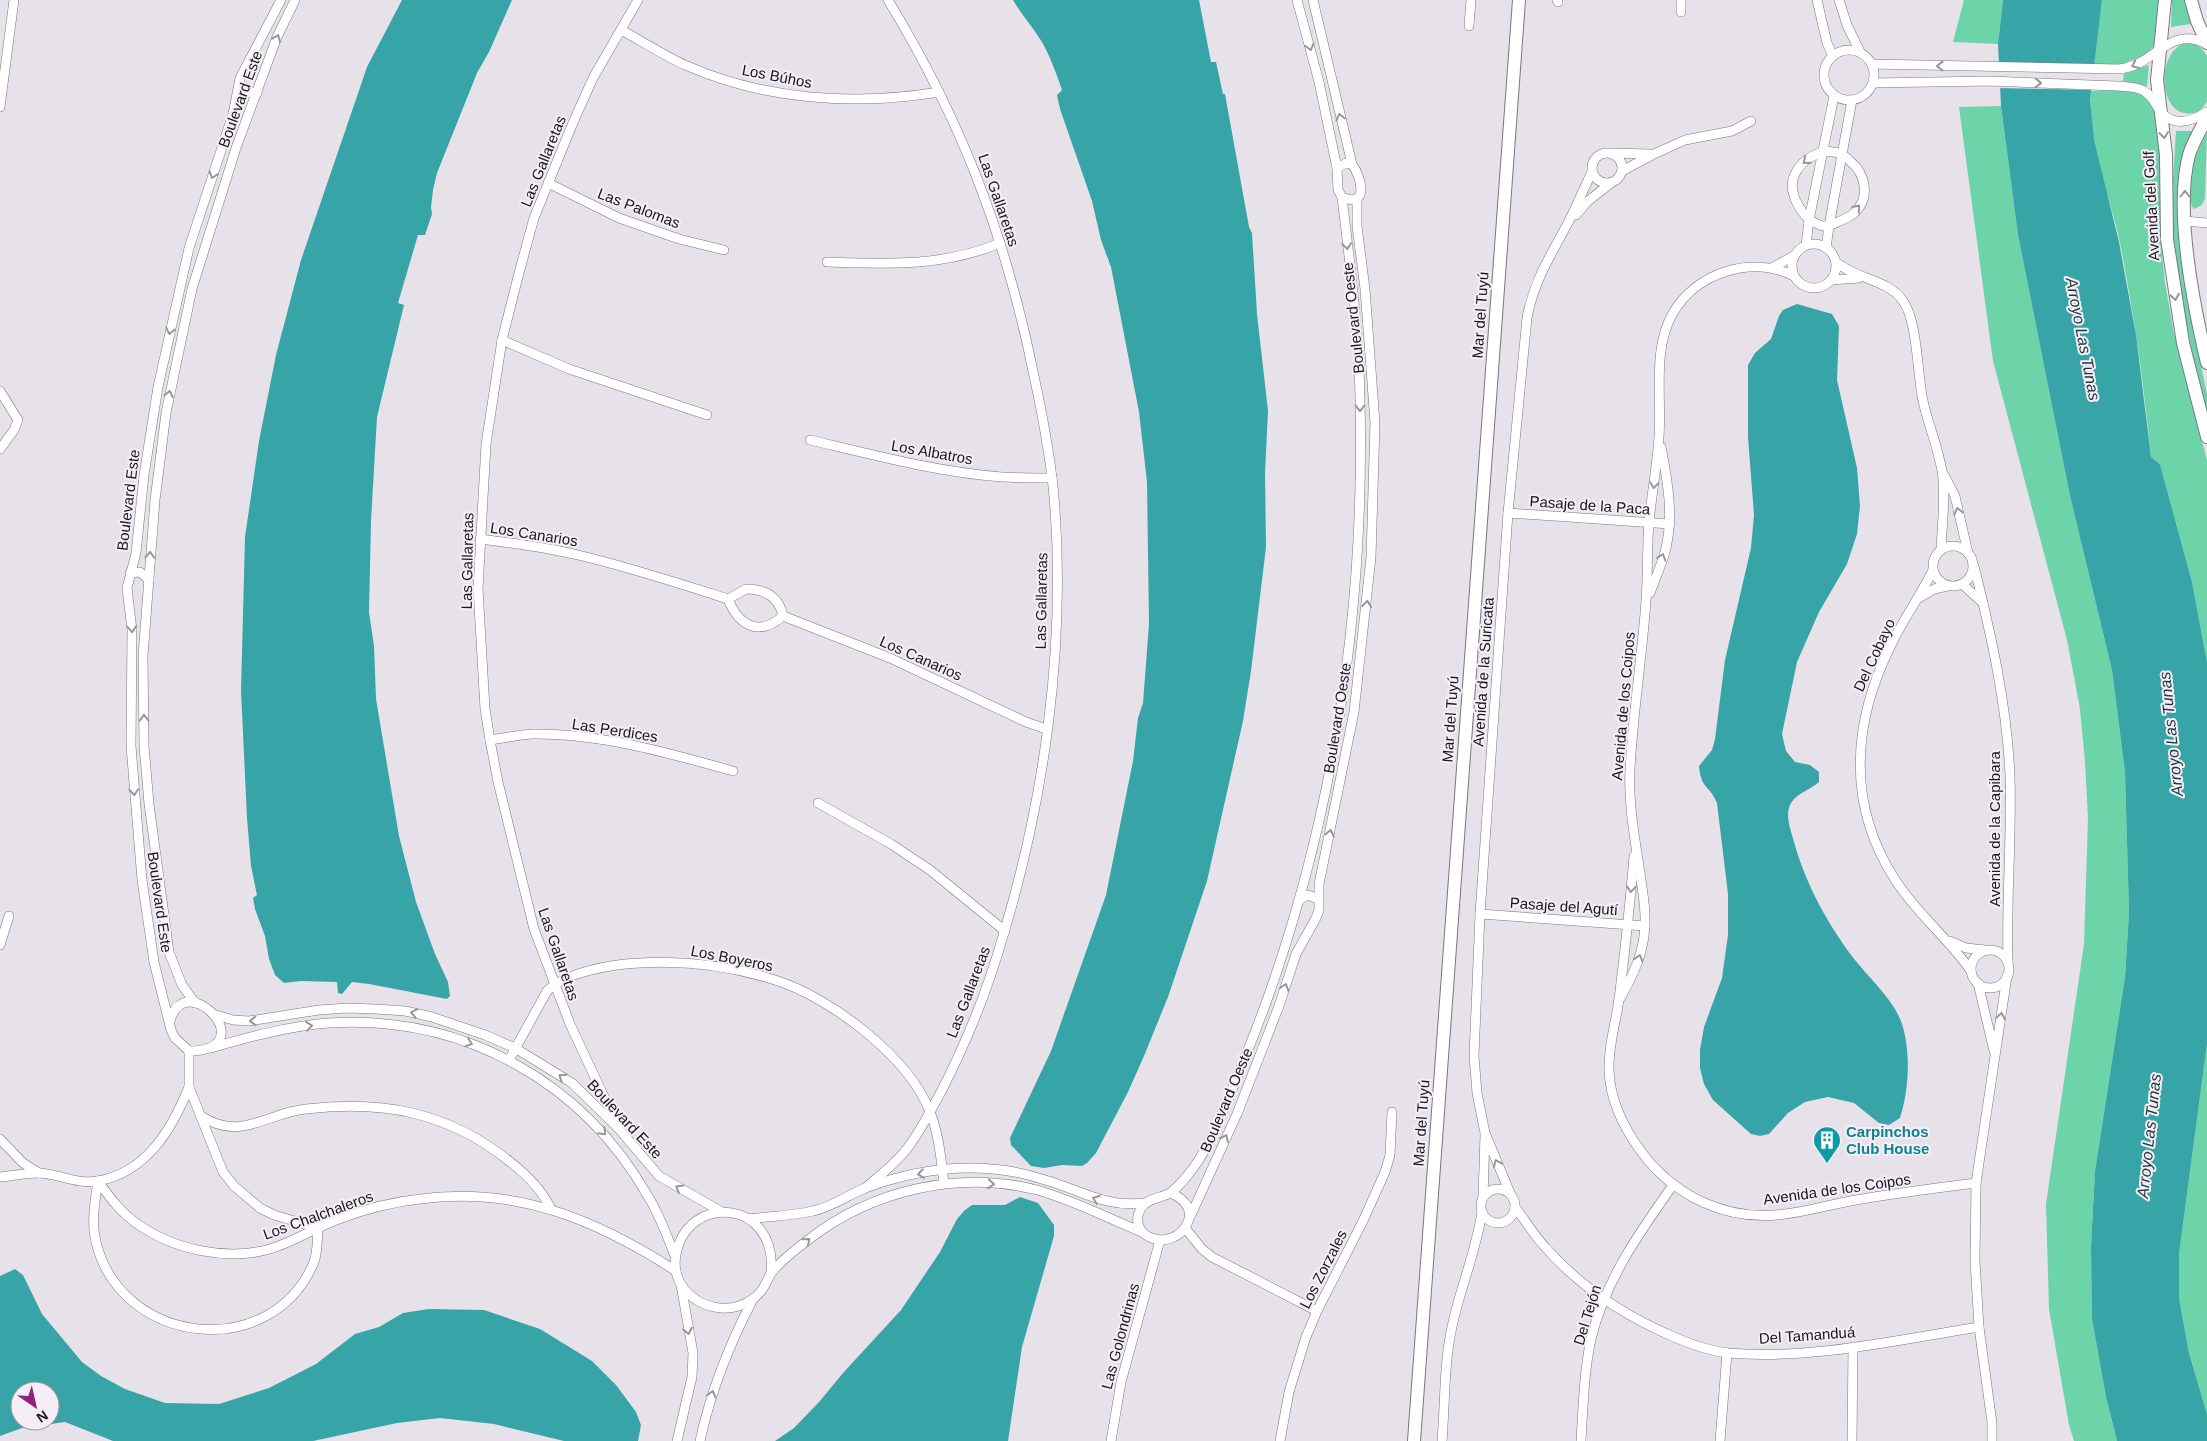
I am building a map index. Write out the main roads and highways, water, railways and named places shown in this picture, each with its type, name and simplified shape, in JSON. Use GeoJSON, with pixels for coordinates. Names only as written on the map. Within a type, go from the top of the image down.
{"type":"FeatureCollection","features":[{"type":"Feature","properties":{"kind":"water"},"geometry":{"type":"Polygon","coordinates":[[[402,0],[512,0],[489,52],[477,73],[437,173],[433,190],[432,214],[425,235],[418,235],[398,303],[404,305],[377,417],[371,521],[369,612],[374,646],[376,699],[399,836],[416,902],[435,954],[448,982],[450,996],[447,999],[352,982],[342,994],[338,993],[337,982],[301,981],[284,983],[275,975],[253,898],[257,895],[251,866],[247,818],[241,691],[245,537],[259,441],[276,355],[301,260],[367,67],[402,0]]]}},
{"type":"Feature","properties":{"kind":"water"},"geometry":{"type":"Polygon","coordinates":[[[1013,0],[1199,0],[1211,62],[1216,62],[1223,94],[1225,94],[1249,227],[1252,233],[1257,314],[1268,411],[1265,473],[1266,547],[1251,671],[1243,721],[1207,881],[1168,997],[1144,1056],[1128,1092],[1096,1153],[1082,1166],[1062,1165],[1044,1168],[1031,1166],[1011,1145],[1010,1138],[1051,1051],[1106,895],[1133,761],[1138,718],[1143,703],[1149,624],[1147,482],[1139,412],[1111,267],[1101,240],[1092,201],[1060,109],[1057,95],[1062,90],[1043,45],[1013,0]]]}},
{"type":"Feature","properties":{"kind":"water","name":"Arroyo Las Tunas"},"geometry":{"type":"Polygon","coordinates":[[[2003,0],[2102,0],[2090,100],[2094,140],[2119,242],[2136,335],[2151,457],[2160,464],[2192,582],[2207,662],[2207,1044],[2179,1254],[2179,1298],[2189,1353],[2207,1414],[2207,1441],[2117,1441],[2106,1397],[2092,1319],[2091,1247],[2095,1171],[2125,977],[2129,913],[2125,772],[2112,670],[2070,496],[2018,235],[2001,106],[1998,44],[2003,0]]]}},
{"type":"Feature","properties":{"kind":"water"},"geometry":{"type":"Polygon","coordinates":[[[1797,304],[1832,314],[1839,326],[1837,380],[1857,468],[1860,506],[1857,534],[1847,564],[1819,612],[1797,662],[1782,734],[1786,751],[1795,762],[1810,765],[1819,772],[1819,782],[1800,794],[1793,801],[1790,805],[1788,819],[1805,874],[1827,919],[1845,947],[1888,998],[1898,1015],[1905,1035],[1908,1071],[1900,1118],[1889,1125],[1879,1123],[1854,1103],[1828,1097],[1805,1102],[1788,1113],[1769,1134],[1760,1136],[1751,1134],[1713,1100],[1704,1084],[1700,1068],[1700,1050],[1704,1027],[1722,978],[1728,935],[1728,894],[1717,803],[1704,784],[1699,766],[1712,750],[1715,739],[1725,660],[1751,548],[1754,515],[1748,437],[1748,365],[1755,353],[1771,339],[1783,310],[1797,304]]]}},
{"type":"Feature","properties":{"kind":"water"},"geometry":{"type":"Polygon","coordinates":[[[1020,1197],[1038,1203],[1054,1225],[1054,1236],[1022,1347],[1008,1441],[775,1441],[794,1428],[820,1401],[901,1310],[940,1252],[957,1219],[965,1210],[972,1205],[1005,1205],[1020,1197]]]}},
{"type":"Feature","properties":{"kind":"water"},"geometry":{"type":"Polygon","coordinates":[[[15,1269],[23,1275],[42,1314],[82,1362],[101,1376],[125,1389],[165,1403],[219,1404],[269,1388],[316,1364],[355,1334],[379,1327],[403,1313],[429,1309],[484,1310],[540,1329],[592,1361],[616,1385],[636,1412],[641,1425],[638,1441],[564,1441],[494,1424],[440,1418],[397,1423],[313,1441],[113,1441],[65,1422],[60,1423],[60,1381],[10,1381],[10,1431],[14,1431],[0,1436],[0,1276],[15,1269]]]}},
{"type":"Feature","properties":{"kind":"place","name":"Carpinchos Club House"},"geometry":{"type":"Point","coordinates":[1827,1164]}}]}
